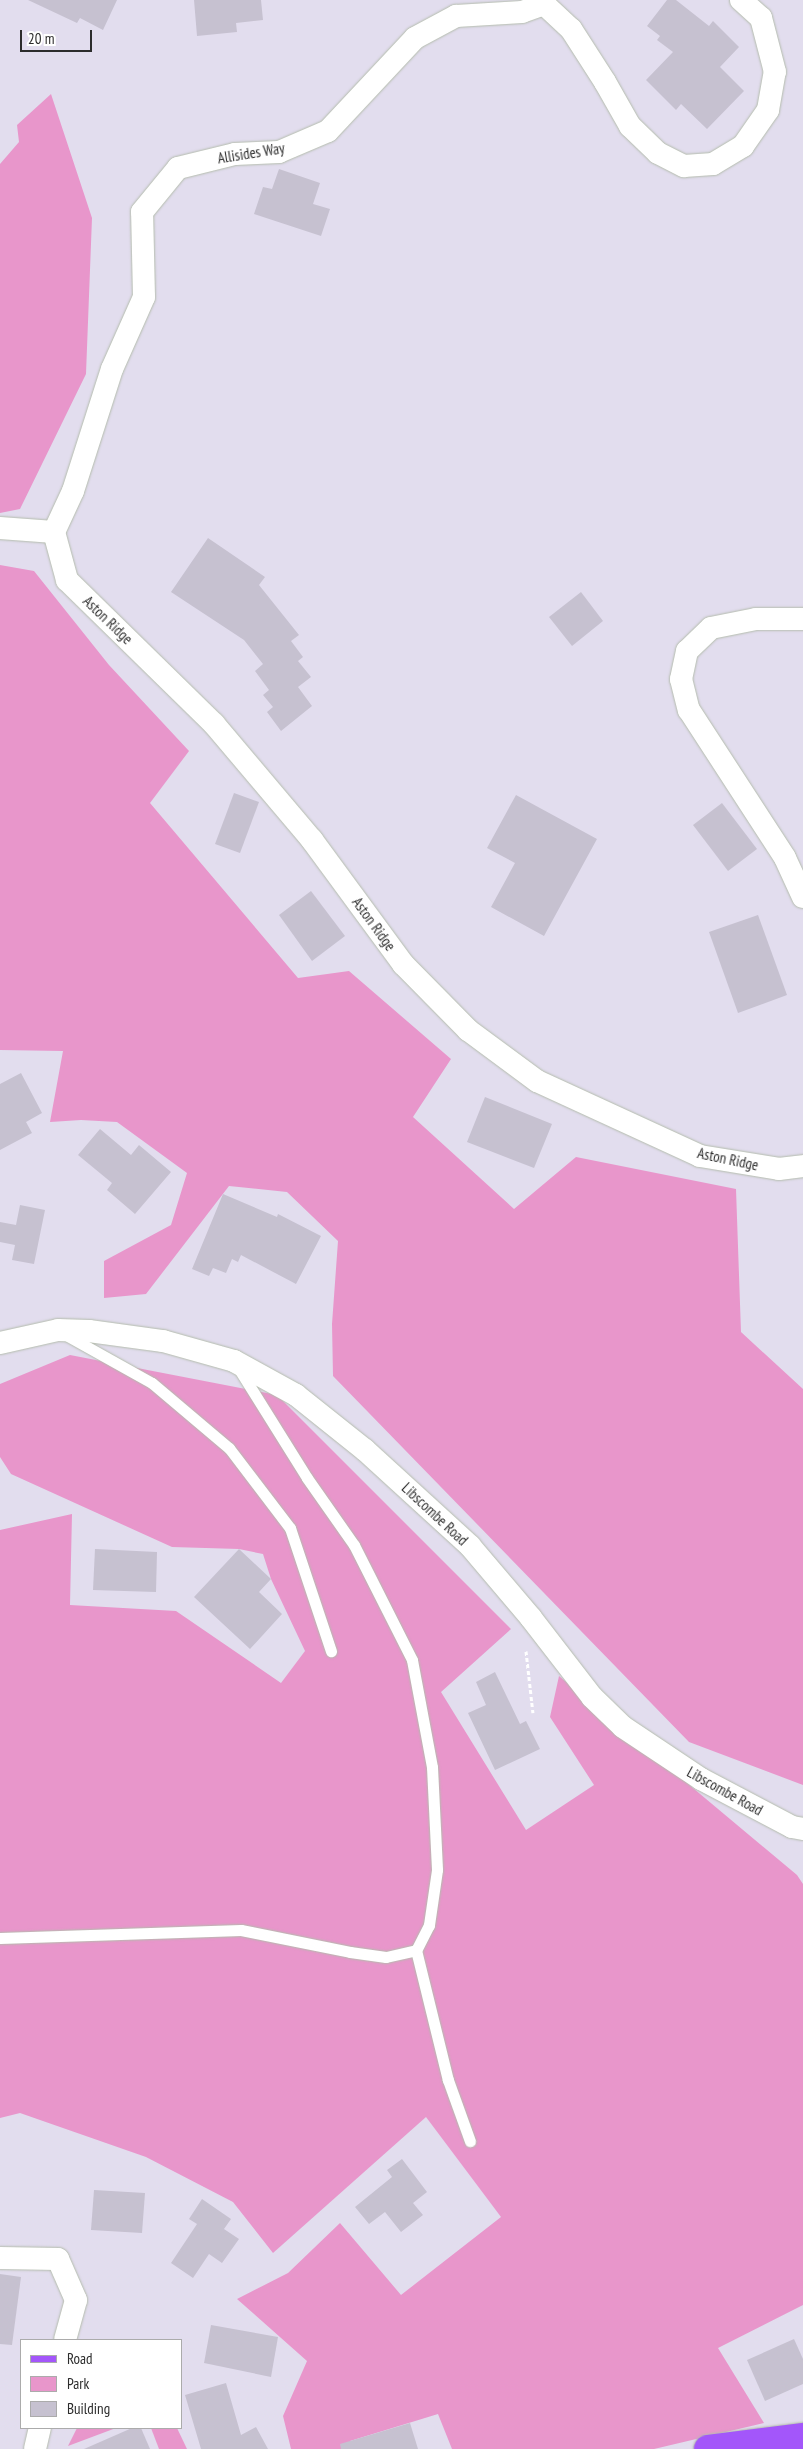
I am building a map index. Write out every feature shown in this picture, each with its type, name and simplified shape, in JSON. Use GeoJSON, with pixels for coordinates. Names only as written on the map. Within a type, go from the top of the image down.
{"type":"FeatureCollection","features":[{"type":"Feature","properties":{"kind":"main road"},"geometry":{"type":"LineString","coordinates":[[708,2449],[803,2437]]}},
{"type":"Feature","properties":{"kind":"street"},"geometry":{"type":"LineString","coordinates":[[544,2],[571,29],[605,82],[630,126],[658,153],[684,166],[713,164],[743,146],[768,110],[775,72],[764,27],[761,18],[740,0]]}},
{"type":"Feature","properties":{"kind":"street","name":"Allisides Way"},"geometry":{"type":"LineString","coordinates":[[54,532],[73,492],[112,369],[144,297],[142,212],[178,168],[235,154],[279,152],[328,131],[415,38],[456,16],[522,12],[544,2]]}},
{"type":"Feature","properties":{"kind":"street"},"geometry":{"type":"LineString","coordinates":[[0,528],[54,532]]}},
{"type":"Feature","properties":{"kind":"street","name":"Aston Ridge"},"geometry":{"type":"LineString","coordinates":[[54,532],[67,580],[214,724],[312,840],[403,964],[468,1030],[537,1081],[700,1156],[779,1169],[803,1166]]}},
{"type":"Feature","properties":{"kind":"street"},"geometry":{"type":"LineString","coordinates":[[803,619],[756,619],[711,628],[686,651],[681,679],[689,710],[784,858],[803,897]]}},
{"type":"Feature","properties":{"kind":"street","name":"Libscombe Road"},"geometry":{"type":"LineString","coordinates":[[0,1343],[58,1330],[163,1341],[234,1361],[296,1395],[364,1450],[470,1546],[531,1618],[592,1697],[623,1727],[701,1779],[792,1827],[803,1829]]}},
{"type":"Feature","properties":{"kind":"street"},"geometry":{"type":"LineString","coordinates":[[0,2258],[58,2259],[76,2300],[65,2339]]}},
{"type":"Feature","properties":{"kind":"street"},"geometry":{"type":"LineString","coordinates":[[36,2449],[40,2429]]}},
{"type":"Feature","properties":{"kind":"lane"},"geometry":{"type":"LineString","coordinates":[[58,1330],[152,1383],[229,1448],[290,1528],[331,1651]]}},
{"type":"Feature","properties":{"kind":"lane"},"geometry":{"type":"LineString","coordinates":[[234,1361],[307,1478],[354,1544],[412,1660],[432,1768],[437,1870],[429,1925],[416,1950],[448,2080],[470,2141]]}},
{"type":"Feature","properties":{"kind":"lane"},"geometry":{"type":"LineString","coordinates":[[0,1938],[241,1930],[350,1952],[386,1957],[416,1950]]}},
{"type":"Feature","properties":{"kind":"path"},"geometry":{"type":"LineString","coordinates":[[526,1648],[534,1713]]}},
{"type":"Feature","properties":{"kind":"green space"},"geometry":{"type":"Polygon","coordinates":[[[51,94],[92,218],[86,374],[20,509],[0,513],[0,164],[19,142],[17,125],[51,94]]]}},
{"type":"Feature","properties":{"kind":"green space"},"geometry":{"type":"Polygon","coordinates":[[[0,565],[34,571],[109,665],[189,751],[150,803],[298,978],[349,971],[451,1059],[413,1117],[514,1209],[576,1157],[736,1189],[741,1332],[803,1389],[803,1785],[689,1742],[333,1376],[332,1324],[338,1241],[287,1192],[229,1186],[146,1294],[104,1298],[104,1261],[171,1225],[187,1173],[117,1122],[81,1120],[50,1122],[63,1051],[0,1050],[0,565]]]}},
{"type":"Feature","properties":{"kind":"green space"},"geometry":{"type":"Polygon","coordinates":[[[70,1355],[277,1395],[511,1629],[441,1692],[526,1830],[594,1785],[550,1717],[559,1676],[797,1875],[803,1884],[803,2305],[718,2348],[764,2423],[654,2449],[452,2449],[438,2414],[350,2441],[352,2449],[291,2449],[283,2416],[307,2361],[237,2299],[288,2273],[340,2223],[401,2295],[501,2217],[426,2117],[273,2253],[233,2202],[146,2157],[20,2113],[0,2118],[0,1530],[72,1514],[70,1605],[176,1611],[281,1683],[305,1651],[271,1579],[263,1554],[239,1549],[172,1547],[11,1474],[0,1457],[0,1384],[70,1355]]]}},
{"type":"Feature","properties":{"kind":"green space"},"geometry":{"type":"Polygon","coordinates":[[[76,2429],[113,2429],[68,2446],[76,2429]]]}},
{"type":"Feature","properties":{"kind":"green space"},"geometry":{"type":"Polygon","coordinates":[[[151,2429],[177,2429],[187,2449],[159,2449],[151,2429]]]}},
{"type":"Feature","properties":{"kind":"building"},"geometry":{"type":"Polygon","coordinates":[[[28,0],[117,0],[103,30],[80,18],[77,23],[28,0]]]}},
{"type":"Feature","properties":{"kind":"building"},"geometry":{"type":"Polygon","coordinates":[[[194,0],[261,0],[263,20],[236,23],[237,32],[197,36],[194,0]]]}},
{"type":"Feature","properties":{"kind":"building"},"geometry":{"type":"Polygon","coordinates":[[[667,0],[676,0],[709,26],[713,21],[739,47],[720,67],[744,91],[707,129],[681,104],[676,110],[646,80],[673,52],[657,40],[660,36],[647,26],[667,0]]]}},
{"type":"Feature","properties":{"kind":"building"},"geometry":{"type":"Polygon","coordinates":[[[279,169],[320,183],[313,204],[330,209],[321,236],[254,214],[263,187],[272,189],[279,169]]]}},
{"type":"Feature","properties":{"kind":"building"},"geometry":{"type":"Polygon","coordinates":[[[208,538],[265,577],[259,585],[299,635],[291,641],[303,657],[298,661],[311,677],[298,687],[312,706],[281,731],[267,712],[273,707],[263,695],[269,690],[255,671],[263,664],[244,640],[171,592],[208,538]]]}},
{"type":"Feature","properties":{"kind":"building"},"geometry":{"type":"Polygon","coordinates":[[[581,592],[603,621],[572,646],[549,617],[581,592]]]}},
{"type":"Feature","properties":{"kind":"building"},"geometry":{"type":"Polygon","coordinates":[[[234,793],[259,802],[240,853],[215,844],[234,793]]]}},
{"type":"Feature","properties":{"kind":"building"},"geometry":{"type":"Polygon","coordinates":[[[516,795],[597,839],[544,936],[491,907],[515,863],[487,848],[516,795]]]}},
{"type":"Feature","properties":{"kind":"building"},"geometry":{"type":"Polygon","coordinates":[[[722,803],[757,849],[728,871],[693,825],[722,803]]]}},
{"type":"Feature","properties":{"kind":"building"},"geometry":{"type":"Polygon","coordinates":[[[311,891],[345,936],[312,961],[279,915],[311,891]]]}},
{"type":"Feature","properties":{"kind":"building"},"geometry":{"type":"Polygon","coordinates":[[[758,915],[787,995],[738,1013],[709,932],[758,915]]]}},
{"type":"Feature","properties":{"kind":"building"},"geometry":{"type":"Polygon","coordinates":[[[21,1073],[42,1113],[26,1122],[32,1133],[0,1150],[0,1084],[21,1073]]]}},
{"type":"Feature","properties":{"kind":"building"},"geometry":{"type":"Polygon","coordinates":[[[485,1097],[552,1124],[534,1168],[467,1142],[485,1097]]]}},
{"type":"Feature","properties":{"kind":"building"},"geometry":{"type":"Polygon","coordinates":[[[100,1129],[131,1155],[139,1145],[171,1172],[135,1214],[107,1190],[112,1183],[78,1155],[100,1129]]]}},
{"type":"Feature","properties":{"kind":"building"},"geometry":{"type":"Polygon","coordinates":[[[223,1194],[277,1217],[278,1214],[321,1236],[296,1284],[241,1255],[238,1262],[232,1259],[226,1273],[213,1268],[209,1276],[192,1269],[223,1194]]]}},
{"type":"Feature","properties":{"kind":"building"},"geometry":{"type":"Polygon","coordinates":[[[20,1205],[45,1210],[34,1264],[12,1260],[15,1245],[0,1242],[0,1222],[16,1225],[20,1205]]]}},
{"type":"Feature","properties":{"kind":"building"},"geometry":{"type":"Polygon","coordinates":[[[95,1549],[157,1552],[156,1592],[93,1590],[95,1549]]]}},
{"type":"Feature","properties":{"kind":"building"},"geometry":{"type":"Polygon","coordinates":[[[239,1549],[271,1579],[259,1592],[282,1614],[250,1649],[194,1597],[239,1549]]]}},
{"type":"Feature","properties":{"kind":"building"},"geometry":{"type":"Polygon","coordinates":[[[495,1672],[520,1724],[526,1721],[540,1749],[495,1770],[468,1713],[486,1705],[476,1682],[495,1672]]]}},
{"type":"Feature","properties":{"kind":"building"},"geometry":{"type":"Polygon","coordinates":[[[402,2159],[427,2192],[413,2203],[423,2215],[401,2232],[385,2212],[369,2224],[355,2207],[392,2177],[387,2170],[402,2159]]]}},
{"type":"Feature","properties":{"kind":"building"},"geometry":{"type":"Polygon","coordinates":[[[94,2190],[145,2193],[142,2233],[91,2230],[94,2190]]]}},
{"type":"Feature","properties":{"kind":"building"},"geometry":{"type":"Polygon","coordinates":[[[202,2199],[231,2219],[224,2229],[239,2239],[222,2263],[209,2254],[193,2278],[171,2263],[197,2224],[189,2219],[202,2199]]]}},
{"type":"Feature","properties":{"kind":"building"},"geometry":{"type":"Polygon","coordinates":[[[0,2274],[21,2277],[12,2345],[0,2344],[0,2274]]]}},
{"type":"Feature","properties":{"kind":"building"},"geometry":{"type":"Polygon","coordinates":[[[211,2325],[278,2337],[271,2377],[204,2363],[211,2325]]]}},
{"type":"Feature","properties":{"kind":"building"},"geometry":{"type":"Polygon","coordinates":[[[794,2339],[803,2359],[803,2384],[765,2401],[747,2360],[794,2339]]]}},
{"type":"Feature","properties":{"kind":"building"},"geometry":{"type":"Polygon","coordinates":[[[226,2383],[241,2435],[256,2427],[268,2449],[201,2449],[185,2395],[226,2383]]]}},
{"type":"Feature","properties":{"kind":"building"},"geometry":{"type":"Polygon","coordinates":[[[410,2423],[418,2449],[341,2449],[340,2444],[410,2423]]]}},
{"type":"Feature","properties":{"kind":"building"},"geometry":{"type":"Polygon","coordinates":[[[130,2429],[141,2429],[150,2449],[84,2449],[130,2429]]]}}]}
